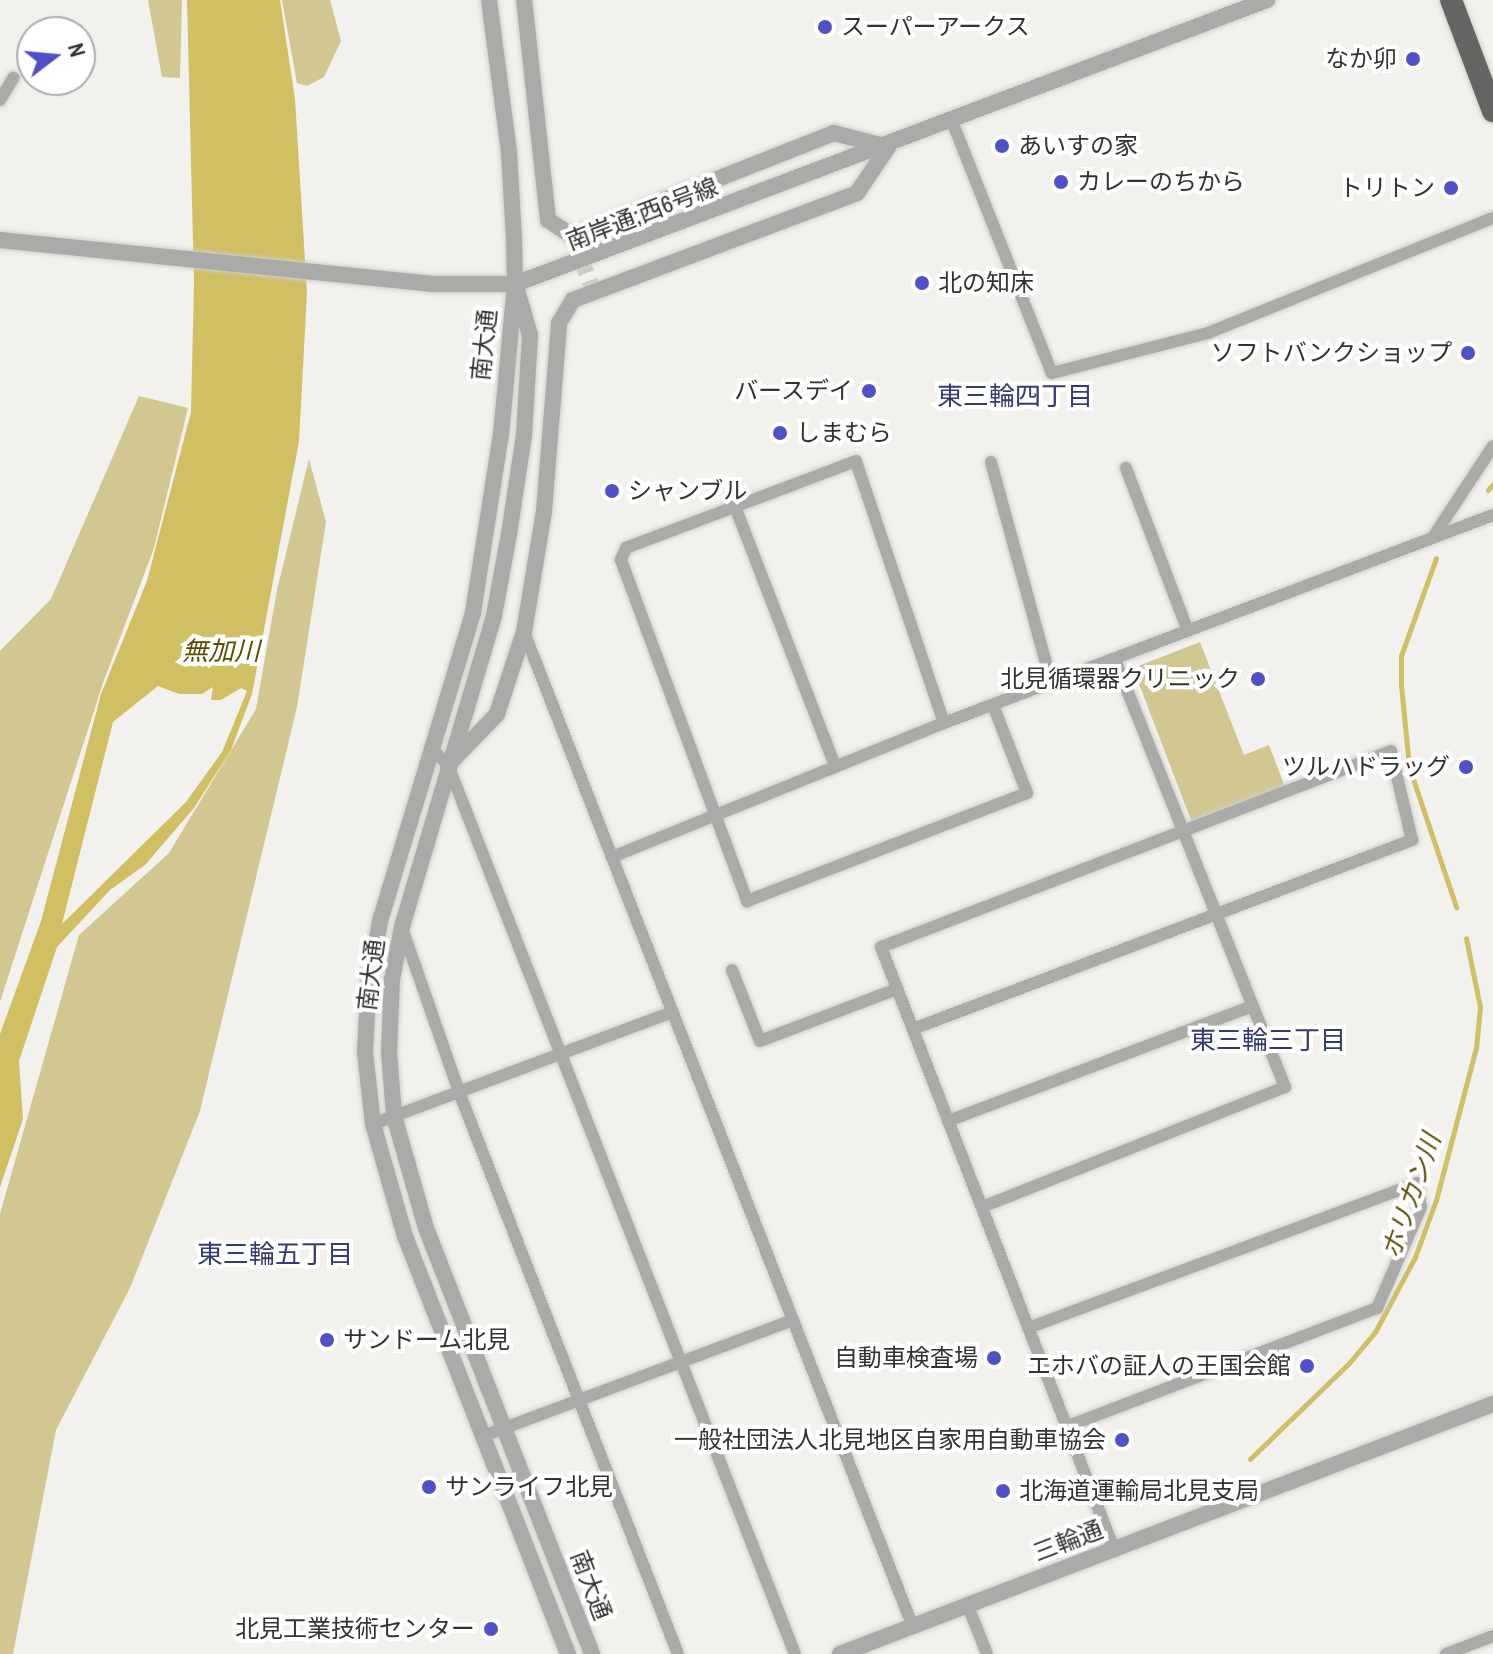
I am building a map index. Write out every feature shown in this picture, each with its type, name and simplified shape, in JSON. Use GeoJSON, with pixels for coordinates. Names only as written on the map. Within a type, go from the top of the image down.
{"type":"FeatureCollection","features":[{"type":"Feature","properties":{"kind":"highway"},"geometry":{"type":"LineString","coordinates":[[1451,0],[1493,111]]}},
{"type":"Feature","properties":{"kind":"street","name":"南大通"},"geometry":{"type":"LineString","coordinates":[[489,0],[509,152],[515,284],[501,434],[473,613],[380,922],[369,978],[365,1052],[373,1124],[405,1236],[568,1654]]}},
{"type":"Feature","properties":{"kind":"street"},"geometry":{"type":"LineString","coordinates":[[448,765],[497,714],[524,632],[544,511],[559,323],[573,300],[857,193],[888,147],[834,133],[572,236],[548,220],[524,0]]}},
{"type":"Feature","properties":{"kind":"street","name":"南岸通;西6号線"},"geometry":{"type":"LineString","coordinates":[[6,241],[431,284],[515,284],[888,147],[1267,0]]}},
{"type":"Feature","properties":{"kind":"street"},"geometry":{"type":"LineString","coordinates":[[0,100],[13,78]]}},
{"type":"Feature","properties":{"kind":"street"},"geometry":{"type":"LineString","coordinates":[[952,121],[1052,373],[1208,333],[1493,218]]}},
{"type":"Feature","properties":{"kind":"street","name":"南大通"},"geometry":{"type":"LineString","coordinates":[[515,284],[530,335],[524,435],[494,616],[402,927],[389,1011],[394,1116],[426,1228],[592,1654]]}},
{"type":"Feature","properties":{"kind":"street"},"geometry":{"type":"LineString","coordinates":[[1435,534],[1493,446]]}},
{"type":"Feature","properties":{"kind":"street"},"geometry":{"type":"LineString","coordinates":[[944,723],[856,461],[734,504],[626,548],[621,560],[712,816],[747,901],[1027,793],[993,705]]}},
{"type":"Feature","properties":{"kind":"street"},"geometry":{"type":"LineString","coordinates":[[991,462],[1052,685]]}},
{"type":"Feature","properties":{"kind":"street"},"geometry":{"type":"LineString","coordinates":[[1126,468],[1188,631]]}},
{"type":"Feature","properties":{"kind":"street"},"geometry":{"type":"LineString","coordinates":[[734,504],[835,766]]}},
{"type":"Feature","properties":{"kind":"street"},"geometry":{"type":"LineString","coordinates":[[612,857],[944,723],[1052,685],[1435,534],[1493,515]]}},
{"type":"Feature","properties":{"kind":"street"},"geometry":{"type":"LineString","coordinates":[[524,632],[913,1627]]}},
{"type":"Feature","properties":{"kind":"street"},"geometry":{"type":"LineString","coordinates":[[982,1207],[1285,1087],[1115,660]]}},
{"type":"Feature","properties":{"kind":"street"},"geometry":{"type":"LineString","coordinates":[[432,749],[448,765],[677,1361],[795,1654]]}},
{"type":"Feature","properties":{"kind":"street"},"geometry":{"type":"LineString","coordinates":[[913,1029],[1412,840],[1391,751],[881,947],[1114,1549]]}},
{"type":"Feature","properties":{"kind":"street"},"geometry":{"type":"LineString","coordinates":[[402,927],[459,1092],[678,1654]]}},
{"type":"Feature","properties":{"kind":"street"},"geometry":{"type":"LineString","coordinates":[[732,970],[760,1041],[897,989]]}},
{"type":"Feature","properties":{"kind":"street"},"geometry":{"type":"LineString","coordinates":[[948,1121],[1253,1006]]}},
{"type":"Feature","properties":{"kind":"street"},"geometry":{"type":"LineString","coordinates":[[373,1124],[672,1012]]}},
{"type":"Feature","properties":{"kind":"street"},"geometry":{"type":"LineString","coordinates":[[1028,1328],[1417,1183],[1421,1207],[1377,1308],[1066,1427]]}},
{"type":"Feature","properties":{"kind":"street"},"geometry":{"type":"LineString","coordinates":[[483,1436],[793,1320]]}},
{"type":"Feature","properties":{"kind":"street","name":"三輪通"},"geometry":{"type":"LineString","coordinates":[[840,1654],[1493,1404]]}},
{"type":"Feature","properties":{"kind":"street"},"geometry":{"type":"LineString","coordinates":[[968,1606],[987,1654]]}},
{"type":"Feature","properties":{"kind":"street"},"geometry":{"type":"LineString","coordinates":[[1446,1654],[1493,1636]]}},
{"type":"Feature","properties":{"kind":"shaded area"},"geometry":{"type":"Polygon","coordinates":[[[148,0],[182,0],[180,78],[162,77],[148,0]]]}},
{"type":"Feature","properties":{"kind":"shaded area"},"geometry":{"type":"Polygon","coordinates":[[[282,0],[330,0],[341,41],[324,77],[307,86],[297,83],[282,0]]]}},
{"type":"Feature","properties":{"kind":"shaded area"},"geometry":{"type":"Polygon","coordinates":[[[139,396],[188,408],[154,548],[103,683],[0,1002],[0,651],[51,599],[139,396]]]}},
{"type":"Feature","properties":{"kind":"shaded area"},"geometry":{"type":"Polygon","coordinates":[[[309,459],[326,522],[297,707],[200,1111],[130,1288],[56,1430],[13,1654],[0,1654],[0,1214],[79,935],[169,853],[256,709],[277,590],[309,459]]]}},
{"type":"Feature","properties":{"kind":"shaded area"},"geometry":{"type":"Polygon","coordinates":[[[1200,642],[1244,755],[1269,745],[1285,787],[1192,823],[1133,668],[1200,642]]]}},
{"type":"Feature","properties":{"kind":"water","name":"無加川"},"geometry":{"type":"Polygon","coordinates":[[[187,0],[280,0],[295,99],[307,293],[299,441],[252,694],[231,750],[194,808],[145,865],[110,890],[57,947],[19,1061],[23,1119],[0,1187],[0,1034],[41,921],[101,694],[147,581],[191,412],[194,282],[187,0]],[[158,686],[113,722],[62,924],[186,802],[222,752],[247,691],[241,688],[221,700],[211,700],[213,687],[202,694],[179,694],[158,686]]]}},
{"type":"Feature","properties":{"kind":"waterway","name":"ホリカン川"},"geometry":{"type":"LineString","coordinates":[[1488,490],[1493,484]]}},
{"type":"Feature","properties":{"kind":"waterway","name":"ホリカン川"},"geometry":{"type":"LineString","coordinates":[[1436,558],[1401,656],[1401,685],[1409,767],[1456,907]]}},
{"type":"Feature","properties":{"kind":"waterway","name":"ホリカン川"},"geometry":{"type":"LineString","coordinates":[[1250,1459],[1349,1363],[1375,1332],[1415,1257],[1436,1200],[1476,1048],[1480,1007],[1466,938]]}},
{"type":"Feature","properties":{"kind":"tunnel"},"geometry":{"type":"LineString","coordinates":[[572,236],[594,292]]}},
{"type":"Feature","properties":{"kind":"place","name":"スーパーアークス"},"geometry":{"type":"Point","coordinates":[825,27]}},
{"type":"Feature","properties":{"kind":"place","name":"なか卯"},"geometry":{"type":"Point","coordinates":[1413,59]}},
{"type":"Feature","properties":{"kind":"place","name":"あいすの家"},"geometry":{"type":"Point","coordinates":[1002,146]}},
{"type":"Feature","properties":{"kind":"place","name":"カレーのちから"},"geometry":{"type":"Point","coordinates":[1061,182]}},
{"type":"Feature","properties":{"kind":"place","name":"トリトン"},"geometry":{"type":"Point","coordinates":[1451,188]}},
{"type":"Feature","properties":{"kind":"place","name":"北の知床"},"geometry":{"type":"Point","coordinates":[922,283]}},
{"type":"Feature","properties":{"kind":"place","name":"ソフトバンクショップ"},"geometry":{"type":"Point","coordinates":[1468,353]}},
{"type":"Feature","properties":{"kind":"place","name":"バースデイ"},"geometry":{"type":"Point","coordinates":[869,391]}},
{"type":"Feature","properties":{"kind":"place","name":"しまむら"},"geometry":{"type":"Point","coordinates":[780,433]}},
{"type":"Feature","properties":{"kind":"place","name":"シャンブル"},"geometry":{"type":"Point","coordinates":[612,491]}},
{"type":"Feature","properties":{"kind":"place","name":"北見循環器クリニック"},"geometry":{"type":"Point","coordinates":[1258,679]}},
{"type":"Feature","properties":{"kind":"place","name":"ツルハドラッグ"},"geometry":{"type":"Point","coordinates":[1466,767]}},
{"type":"Feature","properties":{"kind":"place","name":"サンドーム北見"},"geometry":{"type":"Point","coordinates":[327,1340]}},
{"type":"Feature","properties":{"kind":"place","name":"自動車検査場"},"geometry":{"type":"Point","coordinates":[994,1358]}},
{"type":"Feature","properties":{"kind":"place","name":"エホバの証人の王国会館"},"geometry":{"type":"Point","coordinates":[1307,1366]}},
{"type":"Feature","properties":{"kind":"place","name":"一般社団法人北見地区自家用自動車協会"},"geometry":{"type":"Point","coordinates":[1122,1440]}},
{"type":"Feature","properties":{"kind":"place","name":"サンライフ北見"},"geometry":{"type":"Point","coordinates":[429,1487]}},
{"type":"Feature","properties":{"kind":"place","name":"北海道運輸局北見支局"},"geometry":{"type":"Point","coordinates":[1003,1491]}},
{"type":"Feature","properties":{"kind":"place","name":"北見工業技術センター"},"geometry":{"type":"Point","coordinates":[491,1629]}},
{"type":"Feature","properties":{"kind":"district","name":"東三輪四丁目"},"geometry":{"type":"Point","coordinates":[1015,396]}},
{"type":"Feature","properties":{"kind":"district","name":"東三輪三丁目"},"geometry":{"type":"Point","coordinates":[1268,1040]}},
{"type":"Feature","properties":{"kind":"district","name":"東三輪五丁目"},"geometry":{"type":"Point","coordinates":[275,1254]}}]}
